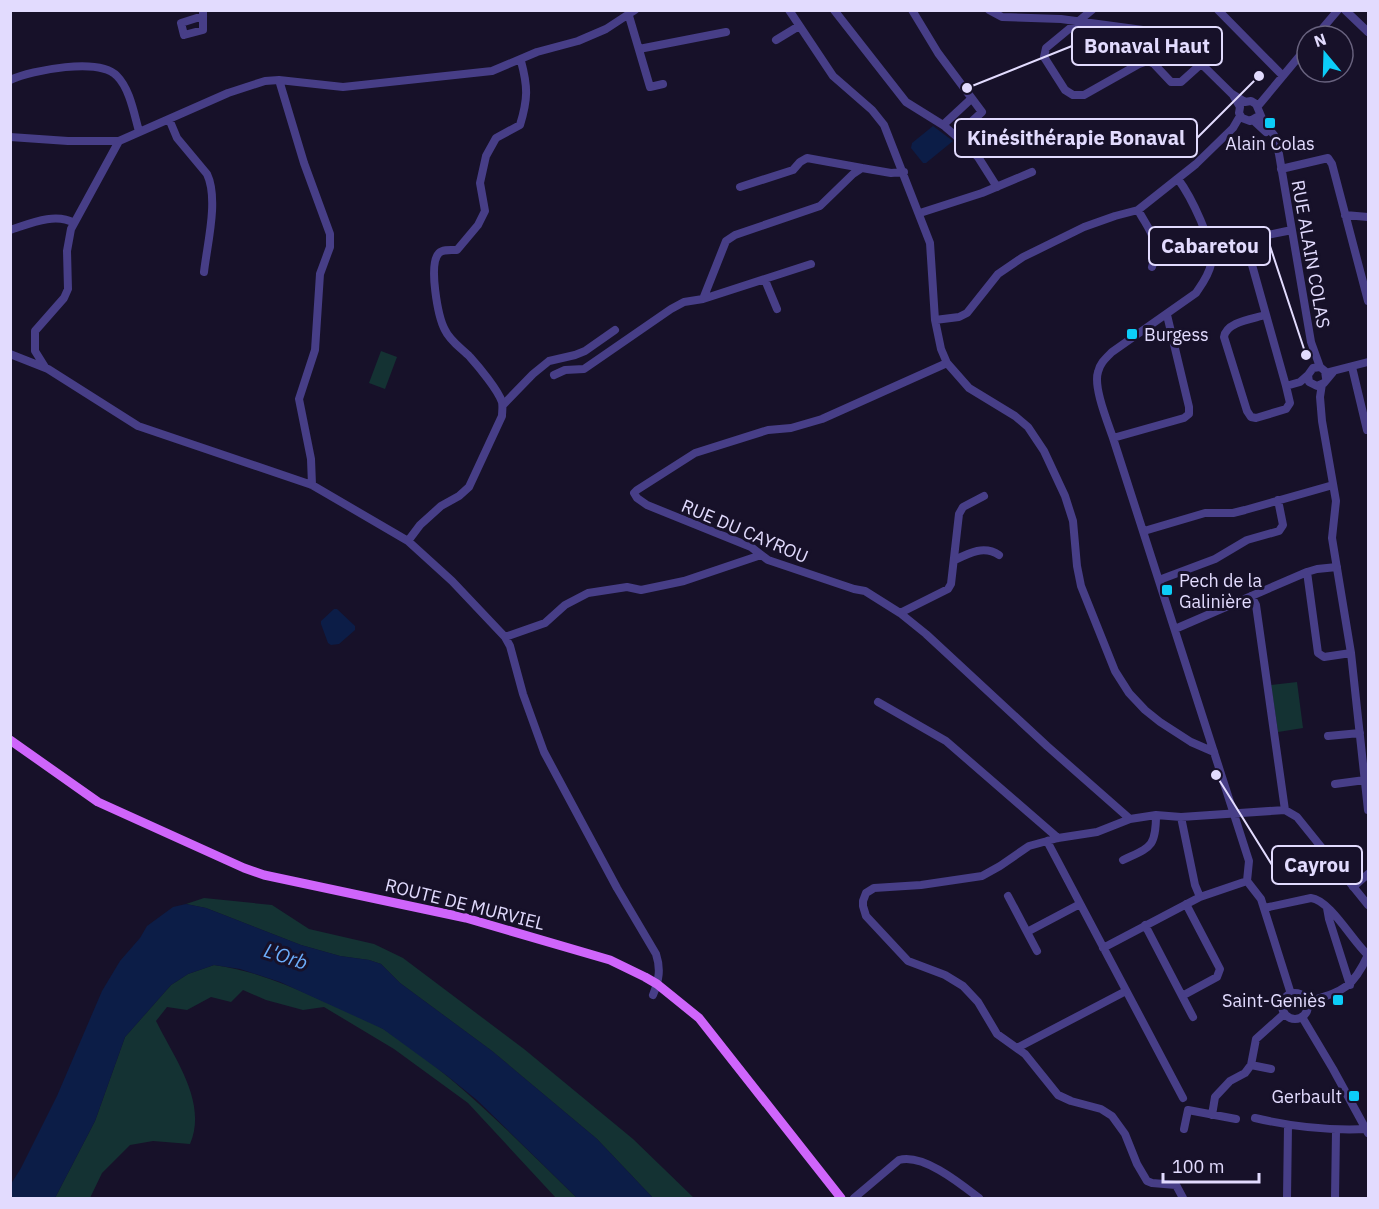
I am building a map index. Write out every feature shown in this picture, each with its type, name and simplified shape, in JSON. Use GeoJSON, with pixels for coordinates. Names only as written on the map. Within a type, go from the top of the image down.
{"type":"FeatureCollection","features":[{"type":"Feature","properties":{"kind":"main road","name":"ROUTE DE MURVIEL"},"geometry":{"type":"LineString","coordinates":[[10,740],[98,802],[244,868],[264,875],[466,918],[610,960],[657,984],[699,1018],[841,1198]]}},
{"type":"Feature","properties":{"kind":"street"},"geometry":{"type":"LineString","coordinates":[[789,10],[833,76],[872,110],[884,125],[930,243],[935,320],[946,363],[969,388],[1015,416],[1028,427],[1044,451],[1065,496],[1073,521],[1081,586],[1115,671],[1129,693],[1145,710],[1194,743],[1214,752]]}},
{"type":"Feature","properties":{"kind":"street"},"geometry":{"type":"LineString","coordinates":[[834,10],[906,102],[956,136],[978,157],[997,187]]}},
{"type":"Feature","properties":{"kind":"street"},"geometry":{"type":"LineString","coordinates":[[912,10],[938,53],[970,99],[982,112],[956,136]]}},
{"type":"Feature","properties":{"kind":"street"},"geometry":{"type":"LineString","coordinates":[[989,10],[1002,17],[1079,21],[1165,33],[1181,42],[1249,111]]}},
{"type":"Feature","properties":{"kind":"street"},"geometry":{"type":"LineString","coordinates":[[1092,10],[1046,48],[1044,57],[1065,90],[1073,95],[1084,95],[1148,61],[1172,82],[1181,82],[1201,64]]}},
{"type":"Feature","properties":{"kind":"street"},"geometry":{"type":"LineString","coordinates":[[1218,10],[1283,76]]}},
{"type":"Feature","properties":{"kind":"street"},"geometry":{"type":"LineString","coordinates":[[1326,24],[1338,10]]}},
{"type":"Feature","properties":{"kind":"street"},"geometry":{"type":"LineString","coordinates":[[1345,10],[1368,32]]}},
{"type":"Feature","properties":{"kind":"street"},"geometry":{"type":"LineString","coordinates":[[10,137],[68,141],[119,141],[228,93],[265,81],[279,80],[343,87],[492,71],[521,61],[537,52],[578,41],[606,29],[632,13],[650,87],[663,84]]}},
{"type":"Feature","properties":{"kind":"street"},"geometry":{"type":"LineString","coordinates":[[776,40],[799,26]]}},
{"type":"Feature","properties":{"kind":"street"},"geometry":{"type":"LineString","coordinates":[[639,49],[726,32]]}},
{"type":"Feature","properties":{"kind":"street"},"geometry":{"type":"LineString","coordinates":[[408,542],[420,525],[441,506],[459,496],[469,487],[502,416],[503,405],[499,396],[470,357],[450,339],[443,328],[435,295],[435,269],[437,255],[442,251],[457,250],[478,225],[485,211],[480,183],[486,156],[496,138],[520,125],[528,95],[521,61]]}},
{"type":"Feature","properties":{"kind":"street"},"geometry":{"type":"LineString","coordinates":[[935,320],[959,317],[967,313],[998,274],[1023,257],[1084,227],[1138,210],[1196,164],[1265,96],[1295,62]]}},
{"type":"Feature","properties":{"kind":"street"},"geometry":{"type":"LineString","coordinates":[[10,80],[23,74],[56,67],[108,69],[117,76],[127,90],[140,131]]}},
{"type":"Feature","properties":{"kind":"street"},"geometry":{"type":"LineString","coordinates":[[279,80],[304,163],[330,234],[330,247],[321,274],[315,350],[299,399],[310,459],[312,485]]}},
{"type":"Feature","properties":{"kind":"street"},"geometry":{"type":"LineString","coordinates":[[943,125],[970,99]]}},
{"type":"Feature","properties":{"kind":"street","name":"RUE ALAIN COLAS"},"geometry":{"type":"LineString","coordinates":[[1249,111],[1274,135],[1317,377]]}},
{"type":"Feature","properties":{"kind":"street","name":"RUE ALAIN COLAS"},"geometry":{"type":"LineString","coordinates":[[1249,111],[1271,141],[1305,342],[1317,377]]}},
{"type":"Feature","properties":{"kind":"street"},"geometry":{"type":"LineString","coordinates":[[169,119],[177,138],[211,181],[212,212],[204,272]]}},
{"type":"Feature","properties":{"kind":"street"},"geometry":{"type":"LineString","coordinates":[[48,369],[40,361],[35,351],[35,331],[64,298],[68,289],[67,251],[74,223],[119,141]]}},
{"type":"Feature","properties":{"kind":"street"},"geometry":{"type":"LineString","coordinates":[[740,187],[793,170],[807,158],[891,173],[904,172]]}},
{"type":"Feature","properties":{"kind":"street"},"geometry":{"type":"LineString","coordinates":[[1281,169],[1328,158],[1332,164],[1368,301]]}},
{"type":"Feature","properties":{"kind":"street"},"geometry":{"type":"LineString","coordinates":[[704,298],[726,241],[735,234],[820,206],[862,168]]}},
{"type":"Feature","properties":{"kind":"street"},"geometry":{"type":"LineString","coordinates":[[920,213],[997,187],[1032,172]]}},
{"type":"Feature","properties":{"kind":"street"},"geometry":{"type":"LineString","coordinates":[[1178,178],[1194,204],[1210,249],[1211,264],[1205,280],[1196,293],[1112,352],[1099,369],[1097,384],[1249,861],[1247,881],[1259,895],[1291,994]]}},
{"type":"Feature","properties":{"kind":"street"},"geometry":{"type":"LineString","coordinates":[[1138,210],[1157,245],[1152,267]]}},
{"type":"Feature","properties":{"kind":"street"},"geometry":{"type":"LineString","coordinates":[[1345,215],[1368,217]]}},
{"type":"Feature","properties":{"kind":"street"},"geometry":{"type":"LineString","coordinates":[[10,230],[53,218],[74,223]]}},
{"type":"Feature","properties":{"kind":"street"},"geometry":{"type":"LineString","coordinates":[[1265,315],[1229,326],[1224,337],[1247,411],[1251,417],[1256,418],[1286,410],[1290,403],[1247,247],[1253,238],[1287,231]]}},
{"type":"Feature","properties":{"kind":"street"},"geometry":{"type":"LineString","coordinates":[[554,375],[565,370],[584,369],[684,302],[765,280],[812,264]]}},
{"type":"Feature","properties":{"kind":"street"},"geometry":{"type":"LineString","coordinates":[[765,280],[777,309]]}},
{"type":"Feature","properties":{"kind":"street"},"geometry":{"type":"LineString","coordinates":[[1113,438],[1184,418],[1189,414],[1167,315]]}},
{"type":"Feature","properties":{"kind":"street"},"geometry":{"type":"LineString","coordinates":[[503,405],[533,374],[549,362],[575,356],[615,330]]}},
{"type":"Feature","properties":{"kind":"street"},"geometry":{"type":"LineString","coordinates":[[10,354],[48,369],[138,426],[312,485],[408,542],[452,581],[505,637],[510,646],[523,694],[544,752],[617,888],[656,954],[660,964],[653,995]]}},
{"type":"Feature","properties":{"kind":"street"},"geometry":{"type":"LineString","coordinates":[[1286,386],[1368,362]]}},
{"type":"Feature","properties":{"kind":"street","name":"RUE DU CAYROU"},"geometry":{"type":"LineString","coordinates":[[946,363],[822,419],[791,428],[768,430],[695,453],[634,493],[647,505],[751,547],[768,560],[865,591],[900,613],[951,656],[1047,746],[1130,819]]}},
{"type":"Feature","properties":{"kind":"street"},"geometry":{"type":"LineString","coordinates":[[1352,367],[1367,430]]}},
{"type":"Feature","properties":{"kind":"street"},"geometry":{"type":"LineString","coordinates":[[1317,377],[1336,501],[1332,538],[1351,653],[1368,810]]}},
{"type":"Feature","properties":{"kind":"street"},"geometry":{"type":"LineString","coordinates":[[1144,531],[1205,513],[1233,513],[1333,485]]}},
{"type":"Feature","properties":{"kind":"street"},"geometry":{"type":"LineString","coordinates":[[900,613],[948,589],[953,580],[959,514],[963,507],[984,496]]}},
{"type":"Feature","properties":{"kind":"street"},"geometry":{"type":"LineString","coordinates":[[1159,580],[1221,556],[1247,540],[1279,531],[1283,525],[1278,500]]}},
{"type":"Feature","properties":{"kind":"street"},"geometry":{"type":"LineString","coordinates":[[955,560],[975,550],[995,552],[999,555]]}},
{"type":"Feature","properties":{"kind":"street"},"geometry":{"type":"LineString","coordinates":[[505,637],[545,623],[565,605],[588,593],[627,587],[641,590],[684,581],[762,555]]}},
{"type":"Feature","properties":{"kind":"street"},"geometry":{"type":"LineString","coordinates":[[1175,629],[1307,572],[1337,567]]}},
{"type":"Feature","properties":{"kind":"street"},"geometry":{"type":"LineString","coordinates":[[1307,572],[1318,653],[1324,657],[1351,653]]}},
{"type":"Feature","properties":{"kind":"street"},"geometry":{"type":"LineString","coordinates":[[1251,596],[1256,605],[1285,810]]}},
{"type":"Feature","properties":{"kind":"street"},"geometry":{"type":"LineString","coordinates":[[878,702],[946,741],[1058,838]]}},
{"type":"Feature","properties":{"kind":"street"},"geometry":{"type":"LineString","coordinates":[[1194,743],[1204,737],[1207,729]]}},
{"type":"Feature","properties":{"kind":"street"},"geometry":{"type":"LineString","coordinates":[[1328,736],[1360,733]]}},
{"type":"Feature","properties":{"kind":"street"},"geometry":{"type":"LineString","coordinates":[[1335,784],[1365,780]]}},
{"type":"Feature","properties":{"kind":"street"},"geometry":{"type":"LineString","coordinates":[[1183,1198],[1176,1185],[1147,1181],[1137,1164],[1125,1134],[1112,1116],[1101,1109],[1058,1095],[1025,1054],[997,1034],[978,1002],[963,986],[945,975],[908,961],[897,951],[866,916],[863,901],[866,893],[874,888],[921,885],[982,876],[1029,846],[1058,838],[1096,832],[1130,819],[1156,815],[1181,817],[1234,815],[1285,810],[1297,817],[1368,905]]}},
{"type":"Feature","properties":{"kind":"street"},"geometry":{"type":"LineString","coordinates":[[1123,860],[1148,848],[1154,841],[1156,815]]}},
{"type":"Feature","properties":{"kind":"street"},"geometry":{"type":"LineString","coordinates":[[1181,817],[1195,885],[1200,897]]}},
{"type":"Feature","properties":{"kind":"street"},"geometry":{"type":"LineString","coordinates":[[1047,841],[1183,1098]]}},
{"type":"Feature","properties":{"kind":"street"},"geometry":{"type":"LineString","coordinates":[[1353,887],[1368,874]]}},
{"type":"Feature","properties":{"kind":"street"},"geometry":{"type":"LineString","coordinates":[[1103,948],[1200,897],[1247,881]]}},
{"type":"Feature","properties":{"kind":"street"},"geometry":{"type":"LineString","coordinates":[[1008,896],[1037,951]]}},
{"type":"Feature","properties":{"kind":"street"},"geometry":{"type":"LineString","coordinates":[[1264,908],[1318,898],[1359,948],[1368,955],[1362,970],[1350,985],[1336,993],[1307,1002]]}},
{"type":"Feature","properties":{"kind":"street"},"geometry":{"type":"LineString","coordinates":[[1027,932],[1080,903]]}},
{"type":"Feature","properties":{"kind":"street"},"geometry":{"type":"LineString","coordinates":[[1182,996],[1217,977],[1221,969],[1186,904]]}},
{"type":"Feature","properties":{"kind":"street"},"geometry":{"type":"LineString","coordinates":[[1326,906],[1350,985]]}},
{"type":"Feature","properties":{"kind":"street"},"geometry":{"type":"LineString","coordinates":[[1145,925],[1193,1017]]}},
{"type":"Feature","properties":{"kind":"street"},"geometry":{"type":"LineString","coordinates":[[1017,1048],[1126,991]]}},
{"type":"Feature","properties":{"kind":"street"},"geometry":{"type":"LineString","coordinates":[[1291,994],[1299,994],[1307,1002],[1307,1011],[1302,1017],[1290,1018],[1284,1014],[1282,1002],[1291,994]]}},
{"type":"Feature","properties":{"kind":"street"},"geometry":{"type":"LineString","coordinates":[[1212,1115],[1215,1097],[1230,1081],[1245,1073],[1251,1065],[1256,1039],[1284,1014]]}},
{"type":"Feature","properties":{"kind":"street"},"geometry":{"type":"LineString","coordinates":[[1255,1119],[1288,1126],[1336,1131],[1368,1131],[1302,1017]]}},
{"type":"Feature","properties":{"kind":"street"},"geometry":{"type":"LineString","coordinates":[[1251,1065],[1270,1069]]}},
{"type":"Feature","properties":{"kind":"street"},"geometry":{"type":"LineString","coordinates":[[1184,1129],[1188,1110],[1236,1119]]}},
{"type":"Feature","properties":{"kind":"street"},"geometry":{"type":"LineString","coordinates":[[1287,1198],[1288,1126]]}},
{"type":"Feature","properties":{"kind":"street"},"geometry":{"type":"LineString","coordinates":[[1335,1198],[1336,1131]]}},
{"type":"Feature","properties":{"kind":"street"},"geometry":{"type":"LineString","coordinates":[[854,1198],[899,1160],[906,1158],[928,1165],[950,1176],[979,1198]]}},
{"type":"Feature","properties":{"kind":"green space"},"geometry":{"type":"Polygon","coordinates":[[[381,351],[397,357],[385,389],[369,383],[381,351]]]}},
{"type":"Feature","properties":{"kind":"green space"},"geometry":{"type":"Polygon","coordinates":[[[1297,682],[1303,728],[1278,732],[1271,685],[1297,682]]]}},
{"type":"Feature","properties":{"kind":"green space"},"geometry":{"type":"Polygon","coordinates":[[[204,898],[272,905],[309,929],[374,944],[403,958],[524,1049],[633,1139],[694,1198],[653,1198],[597,1139],[492,1051],[400,983],[381,964],[301,945],[206,908],[186,904],[204,898]]]}},
{"type":"Feature","properties":{"kind":"green space"},"geometry":{"type":"Polygon","coordinates":[[[214,965],[253,973],[277,982],[350,1012],[385,1030],[461,1088],[577,1198],[556,1198],[468,1103],[394,1049],[324,1007],[303,1010],[266,1000],[243,990],[231,1002],[211,997],[187,1010],[167,1007],[156,1021],[192,1096],[195,1112],[190,1144],[153,1141],[130,1145],[102,1173],[90,1198],[55,1198],[95,1121],[125,1037],[171,985],[188,974],[214,965]]]}},
{"type":"Feature","properties":{"kind":"water"},"geometry":{"type":"Polygon","coordinates":[[[933,126],[953,141],[923,163],[911,148],[912,143],[933,126]]]}},
{"type":"Feature","properties":{"kind":"water"},"geometry":{"type":"Polygon","coordinates":[[[337,609],[355,626],[355,630],[339,644],[331,645],[328,643],[321,621],[337,609]]]}},
{"type":"Feature","properties":{"kind":"water","name":"L'Orb"},"geometry":{"type":"Polygon","coordinates":[[[186,904],[206,908],[301,945],[381,964],[400,983],[492,1051],[597,1139],[653,1198],[577,1198],[477,1100],[383,1029],[280,982],[240,969],[214,965],[188,974],[171,985],[125,1037],[95,1121],[55,1198],[11,1198],[11,1184],[57,1096],[102,991],[120,961],[147,926],[173,907],[186,904]]]}},
{"type":"Feature","properties":{"kind":"place","name":"Kinésithérapie Bonaval"},"geometry":{"type":"Point","coordinates":[1259,76]}},
{"type":"Feature","properties":{"kind":"place","name":"Bonaval Haut"},"geometry":{"type":"Point","coordinates":[967,88]}},
{"type":"Feature","properties":{"kind":"place","name":"Alain Colas"},"geometry":{"type":"Point","coordinates":[1270,123]}},
{"type":"Feature","properties":{"kind":"place","name":"Burgess"},"geometry":{"type":"Point","coordinates":[1132,334]}},
{"type":"Feature","properties":{"kind":"place","name":"Cabaretou"},"geometry":{"type":"Point","coordinates":[1306,355]}},
{"type":"Feature","properties":{"kind":"place","name":"Pech de la Galinière"},"geometry":{"type":"Point","coordinates":[1167,590]}},
{"type":"Feature","properties":{"kind":"place","name":"Cayrou"},"geometry":{"type":"Point","coordinates":[1216,775]}},
{"type":"Feature","properties":{"kind":"place","name":"Saint-Geniès"},"geometry":{"type":"Point","coordinates":[1338,1000]}},
{"type":"Feature","properties":{"kind":"place","name":"Gerbault"},"geometry":{"type":"Point","coordinates":[1354,1096]}}]}
